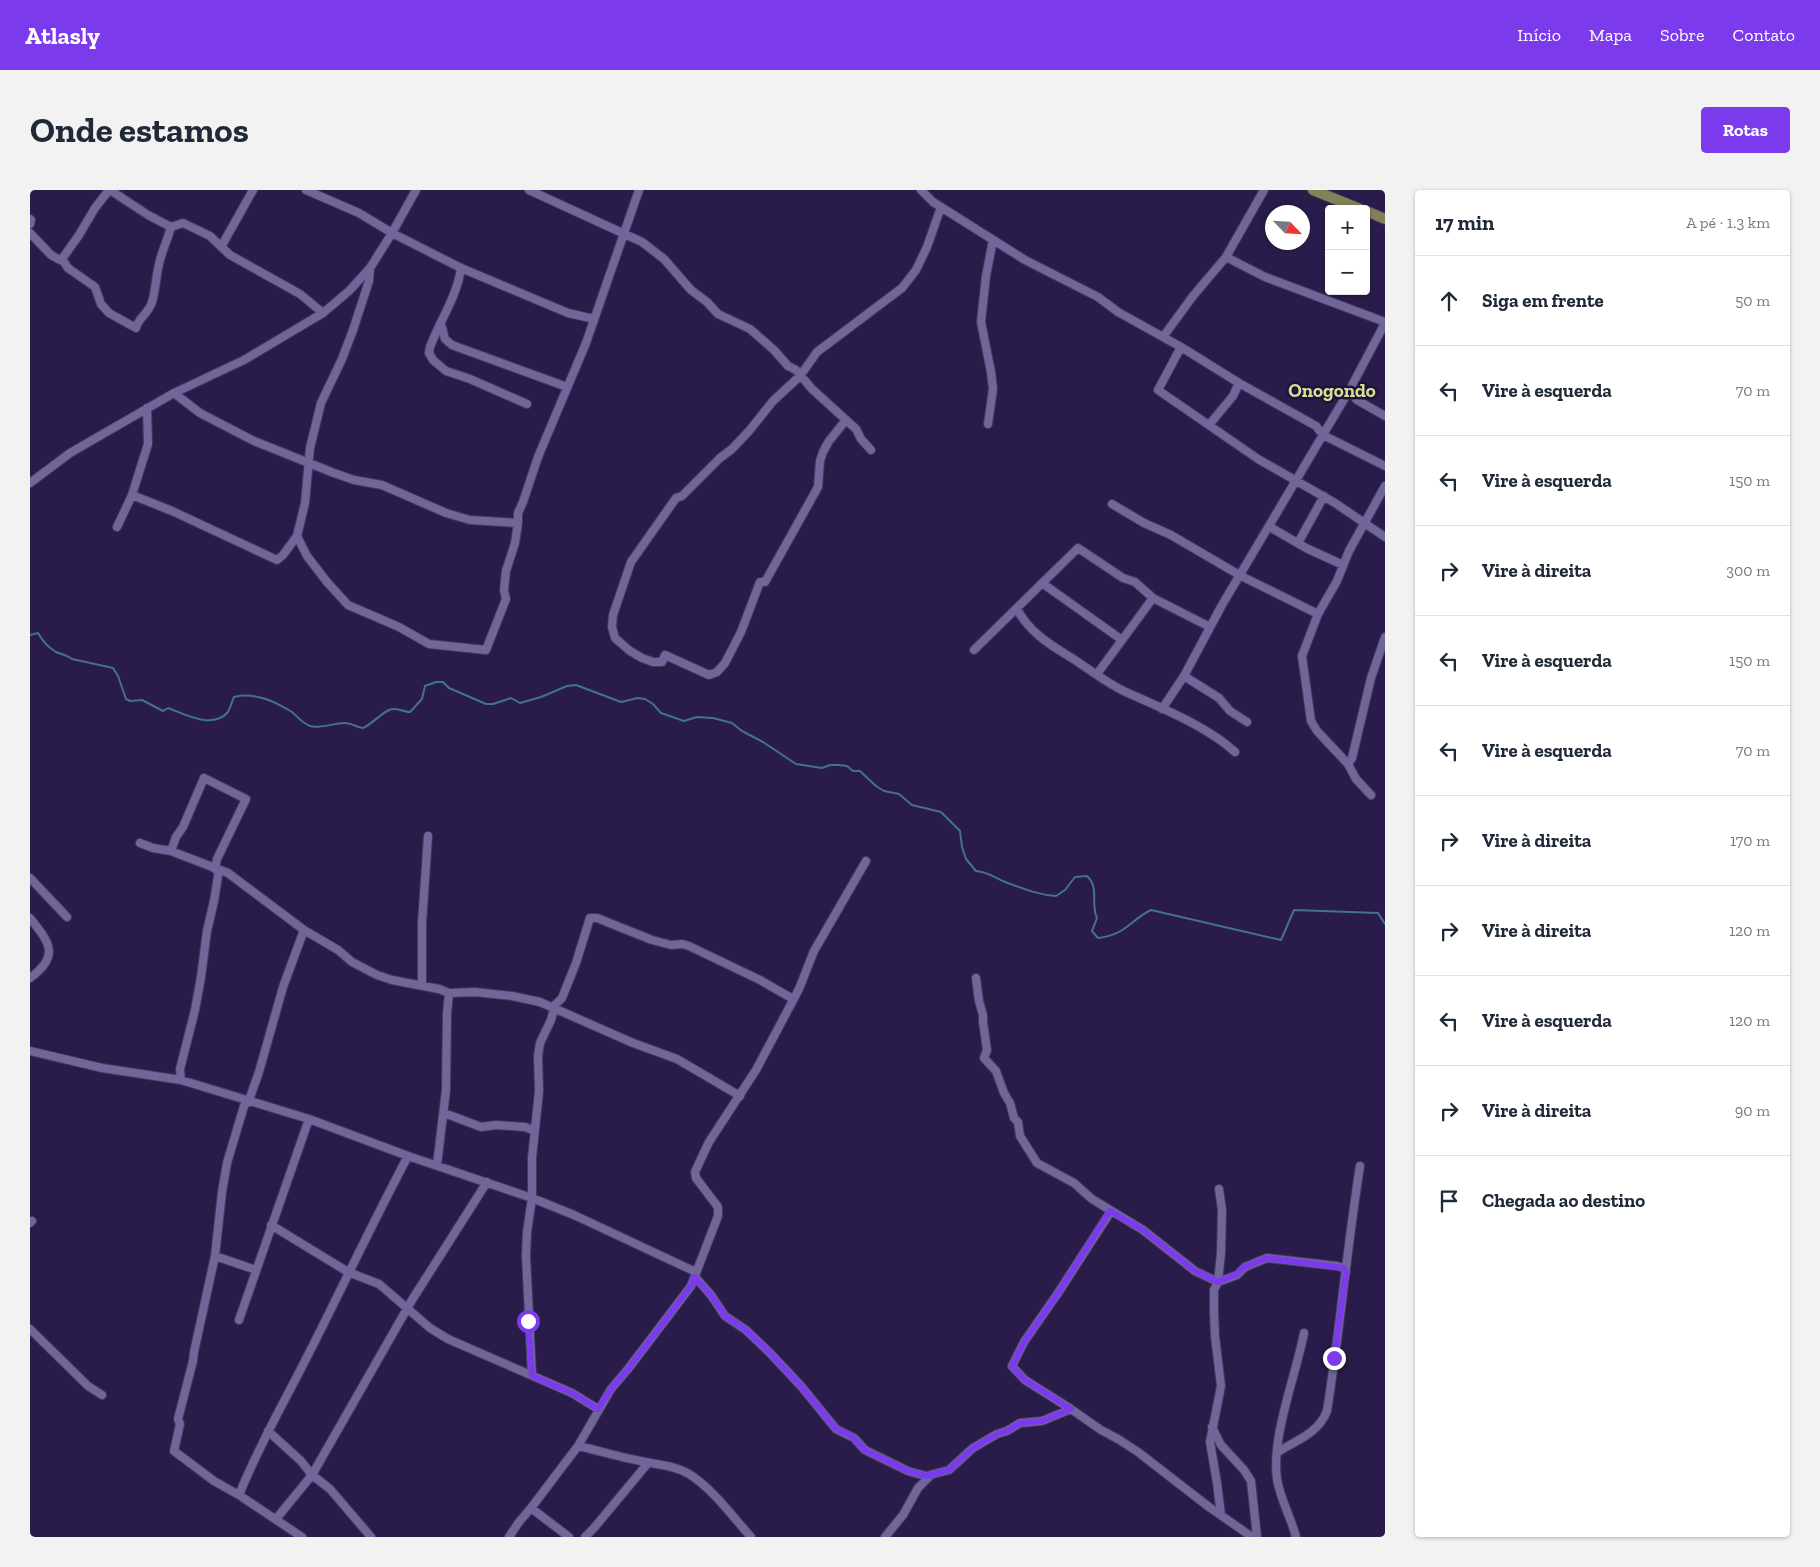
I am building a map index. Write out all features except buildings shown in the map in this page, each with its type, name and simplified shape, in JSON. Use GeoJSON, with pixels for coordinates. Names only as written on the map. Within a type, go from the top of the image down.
{"type":"FeatureCollection","features":[{"type":"Feature","properties":{"kind":"main road"},"geometry":{"type":"LineString","coordinates":[[1313,190],[1350,205]]}},
{"type":"Feature","properties":{"kind":"main road"},"geometry":{"type":"LineString","coordinates":[[1370,213],[1385,219]]}},
{"type":"Feature","properties":{"kind":"street"},"geometry":{"type":"LineString","coordinates":[[62,260],[95,208],[110,190],[171,227],[184,223],[210,236],[230,255],[300,294],[323,313]]}},
{"type":"Feature","properties":{"kind":"street"},"geometry":{"type":"LineString","coordinates":[[220,247],[252,190]]}},
{"type":"Feature","properties":{"kind":"street"},"geometry":{"type":"LineString","coordinates":[[306,190],[359,213],[392,233],[461,268],[568,313],[594,319]]}},
{"type":"Feature","properties":{"kind":"street"},"geometry":{"type":"LineString","coordinates":[[30,483],[70,452],[174,393],[244,360],[323,313],[349,291],[370,268],[416,190]]}},
{"type":"Feature","properties":{"kind":"street"},"geometry":{"type":"LineString","coordinates":[[528,190],[624,232],[642,242],[664,259],[691,290],[707,302],[718,314],[750,329],[774,350],[788,366],[796,370],[856,430],[861,439],[872,450]]}},
{"type":"Feature","properties":{"kind":"street"},"geometry":{"type":"LineString","coordinates":[[297,536],[306,556],[348,605],[399,627],[429,644],[486,650],[506,599],[504,590],[506,571],[515,543],[518,512],[538,457],[547,439],[594,319],[639,190]]}},
{"type":"Feature","properties":{"kind":"street"},"geometry":{"type":"LineString","coordinates":[[1163,337],[1193,296],[1226,257],[1264,190]]}},
{"type":"Feature","properties":{"kind":"street"},"geometry":{"type":"LineString","coordinates":[[923,191],[941,207],[1025,260],[1098,298],[1118,312],[1182,347],[1239,383],[1316,426],[1323,435],[1385,466]]}},
{"type":"Feature","properties":{"kind":"street"},"geometry":{"type":"LineString","coordinates":[[846,420],[829,440],[823,452],[820,461],[818,487],[811,502],[765,582],[760,582],[740,632],[725,663],[717,672],[709,675],[665,654],[662,662],[653,662],[642,658],[621,645],[615,638],[612,628],[613,615],[631,562],[676,498],[682,496],[749,432],[773,401],[800,376],[817,352],[902,288],[916,270],[928,247],[941,207]]}},
{"type":"Feature","properties":{"kind":"street"},"geometry":{"type":"LineString","coordinates":[[30,219],[30,224]]}},
{"type":"Feature","properties":{"kind":"street"},"geometry":{"type":"LineString","coordinates":[[30,233],[50,255],[62,260],[68,268],[96,287],[101,304],[109,313],[136,328],[139,320],[148,312],[152,302],[160,258],[171,227]]}},
{"type":"Feature","properties":{"kind":"street"},"geometry":{"type":"LineString","coordinates":[[210,236],[227,234]]}},
{"type":"Feature","properties":{"kind":"street"},"geometry":{"type":"LineString","coordinates":[[988,424],[993,389],[981,322],[986,276],[993,240]]}},
{"type":"Feature","properties":{"kind":"street"},"geometry":{"type":"LineString","coordinates":[[1162,709],[1184,676],[1210,628],[1349,391],[1385,323],[1265,277],[1226,257]]}},
{"type":"Feature","properties":{"kind":"street"},"geometry":{"type":"LineString","coordinates":[[132,495],[172,511],[277,560],[283,555],[297,536],[305,503],[310,448],[321,403],[342,359],[353,330],[369,281],[370,268]]}},
{"type":"Feature","properties":{"kind":"street"},"geometry":{"type":"LineString","coordinates":[[461,268],[459,281],[429,352],[433,360],[446,371],[470,379],[527,404]]}},
{"type":"Feature","properties":{"kind":"street"},"geometry":{"type":"LineString","coordinates":[[440,324],[445,339],[452,345],[567,387]]}},
{"type":"Feature","properties":{"kind":"street"},"geometry":{"type":"LineString","coordinates":[[1182,347],[1158,390],[1258,458],[1324,496],[1385,537]]}},
{"type":"Feature","properties":{"kind":"street"},"geometry":{"type":"LineString","coordinates":[[1209,426],[1233,396],[1239,383]]}},
{"type":"Feature","properties":{"kind":"street"},"geometry":{"type":"LineString","coordinates":[[1349,391],[1357,400],[1385,416]]}},
{"type":"Feature","properties":{"kind":"street"},"geometry":{"type":"LineString","coordinates":[[174,393],[200,413],[254,441],[309,463],[354,480],[382,485],[446,513],[470,520],[518,523]]}},
{"type":"Feature","properties":{"kind":"street"},"geometry":{"type":"LineString","coordinates":[[118,527],[132,495],[148,444],[147,408]]}},
{"type":"Feature","properties":{"kind":"street"},"geometry":{"type":"LineString","coordinates":[[1371,795],[1356,779],[1348,764],[1321,736],[1311,721],[1302,656],[1318,614],[1337,581],[1364,522],[1385,486]]}},
{"type":"Feature","properties":{"kind":"street"},"geometry":{"type":"LineString","coordinates":[[1298,543],[1324,496]]}},
{"type":"Feature","properties":{"kind":"street"},"geometry":{"type":"LineString","coordinates":[[1112,504],[1144,523],[1172,535],[1241,576],[1318,614]]}},
{"type":"Feature","properties":{"kind":"street"},"geometry":{"type":"LineString","coordinates":[[1270,527],[1343,565]]}},
{"type":"Feature","properties":{"kind":"street"},"geometry":{"type":"LineString","coordinates":[[974,650],[1078,548],[1123,578],[1135,582],[1153,598],[1210,628]]}},
{"type":"Feature","properties":{"kind":"street"},"geometry":{"type":"LineString","coordinates":[[1042,583],[1122,640]]}},
{"type":"Feature","properties":{"kind":"street"},"geometry":{"type":"LineString","coordinates":[[1097,674],[1153,598]]}},
{"type":"Feature","properties":{"kind":"street"},"geometry":{"type":"LineString","coordinates":[[1017,609],[1023,621],[1052,646],[1128,693],[1202,728],[1235,752]]}},
{"type":"Feature","properties":{"kind":"street"},"geometry":{"type":"LineString","coordinates":[[1348,764],[1352,758],[1369,688],[1385,637]]}},
{"type":"Feature","properties":{"kind":"street"},"geometry":{"type":"LineString","coordinates":[[1184,676],[1219,698],[1230,711],[1247,722]]}},
{"type":"Feature","properties":{"kind":"street"},"geometry":{"type":"LineString","coordinates":[[171,851],[204,778],[246,799],[217,859],[214,901],[207,931],[202,978],[180,1068],[181,1080]]}},
{"type":"Feature","properties":{"kind":"street"},"geometry":{"type":"LineString","coordinates":[[422,985],[422,923],[428,836]]}},
{"type":"Feature","properties":{"kind":"street"},"geometry":{"type":"LineString","coordinates":[[140,843],[153,848],[171,851],[228,873],[304,930],[338,950],[362,968],[392,980],[422,985],[449,993],[475,992],[512,996],[540,1002],[677,1060],[740,1096]]}},
{"type":"Feature","properties":{"kind":"street"},"geometry":{"type":"LineString","coordinates":[[509,1537],[518,1522],[531,1508],[578,1446],[611,1389],[691,1286],[718,1216],[718,1207],[696,1178],[696,1172],[709,1142],[756,1070],[793,999],[814,951],[866,861]]}},
{"type":"Feature","properties":{"kind":"street"},"geometry":{"type":"LineString","coordinates":[[30,878],[67,917]]}},
{"type":"Feature","properties":{"kind":"street"},"geometry":{"type":"LineString","coordinates":[[30,918],[44,938],[50,956],[30,978]]}},
{"type":"Feature","properties":{"kind":"street"},"geometry":{"type":"LineString","coordinates":[[532,1376],[526,1256],[532,1198],[532,1158],[539,1091],[538,1056],[540,1043],[555,1005],[562,998],[574,970],[590,918],[597,918],[671,946],[682,944],[688,946],[748,974],[793,999]]}},
{"type":"Feature","properties":{"kind":"street"},"geometry":{"type":"LineString","coordinates":[[302,1537],[239,1495],[214,1481],[174,1451],[180,1424],[178,1419],[194,1361],[194,1352],[215,1256],[227,1163],[244,1106],[249,1100],[260,1072],[283,987],[304,930]]}},
{"type":"Feature","properties":{"kind":"street"},"geometry":{"type":"LineString","coordinates":[[976,978],[987,1050],[984,1058],[996,1071],[1010,1103],[1014,1118],[1018,1122],[1020,1136],[1024,1144],[1042,1167],[1074,1183],[1092,1199],[1143,1230],[1195,1271],[1218,1282],[1237,1274],[1244,1267],[1267,1258],[1337,1266],[1344,1268],[1346,1272]]}},
{"type":"Feature","properties":{"kind":"street"},"geometry":{"type":"LineString","coordinates":[[436,1165],[444,1113],[449,993]]}},
{"type":"Feature","properties":{"kind":"street"},"geometry":{"type":"LineString","coordinates":[[30,1051],[102,1068],[181,1080],[249,1100],[309,1119],[408,1156],[532,1198],[574,1215],[695,1274],[725,1316],[746,1330],[769,1352],[801,1386],[836,1429],[850,1435],[865,1450],[918,1474],[931,1475],[949,1470],[973,1448],[1020,1423],[1042,1421],[1071,1409]]}},
{"type":"Feature","properties":{"kind":"street"},"geometry":{"type":"LineString","coordinates":[[444,1113],[481,1127],[496,1125],[525,1127],[535,1131]]}},
{"type":"Feature","properties":{"kind":"street"},"geometry":{"type":"LineString","coordinates":[[239,1320],[309,1119]]}},
{"type":"Feature","properties":{"kind":"street"},"geometry":{"type":"LineString","coordinates":[[239,1495],[268,1431],[377,1213],[408,1156]]}},
{"type":"Feature","properties":{"kind":"street"},"geometry":{"type":"LineString","coordinates":[[1278,1452],[1309,1434],[1321,1423],[1327,1412],[1360,1166]]}},
{"type":"Feature","properties":{"kind":"street"},"geometry":{"type":"LineString","coordinates":[[276,1519],[312,1476],[386,1344],[487,1182]]}},
{"type":"Feature","properties":{"kind":"street"},"geometry":{"type":"LineString","coordinates":[[1219,1189],[1222,1210],[1221,1253],[1218,1282],[1214,1290],[1214,1312],[1220,1386],[1210,1449],[1221,1515]]}},
{"type":"Feature","properties":{"kind":"street"},"geometry":{"type":"LineString","coordinates":[[1110,1211],[1058,1293],[1024,1342],[1012,1366],[1025,1380],[1071,1409],[1092,1425],[1118,1439],[1151,1461],[1252,1537]]}},
{"type":"Feature","properties":{"kind":"street"},"geometry":{"type":"LineString","coordinates":[[271,1225],[348,1272],[379,1284],[430,1328],[448,1340],[572,1393],[598,1409]]}},
{"type":"Feature","properties":{"kind":"street"},"geometry":{"type":"LineString","coordinates":[[215,1256],[256,1270]]}},
{"type":"Feature","properties":{"kind":"street"},"geometry":{"type":"LineString","coordinates":[[30,1329],[83,1382],[102,1395]]}},
{"type":"Feature","properties":{"kind":"street"},"geometry":{"type":"LineString","coordinates":[[1296,1537],[1277,1479],[1276,1464],[1277,1444],[1304,1333]]}},
{"type":"Feature","properties":{"kind":"street"},"geometry":{"type":"LineString","coordinates":[[1212,1427],[1221,1445],[1244,1470],[1251,1481],[1257,1537]]}},
{"type":"Feature","properties":{"kind":"street"},"geometry":{"type":"LineString","coordinates":[[268,1431],[293,1452],[312,1476],[330,1489],[371,1537]]}},
{"type":"Feature","properties":{"kind":"street"},"geometry":{"type":"LineString","coordinates":[[578,1446],[664,1465],[687,1473],[695,1478],[724,1506],[751,1537]]}},
{"type":"Feature","properties":{"kind":"street"},"geometry":{"type":"LineString","coordinates":[[585,1537],[648,1463]]}},
{"type":"Feature","properties":{"kind":"street"},"geometry":{"type":"LineString","coordinates":[[885,1537],[903,1515],[918,1488],[931,1475]]}},
{"type":"Feature","properties":{"kind":"street"},"geometry":{"type":"LineString","coordinates":[[531,1508],[569,1537]]}},
{"type":"Feature","properties":{"kind":"street"},"geometry":{"type":"LineString","coordinates":[[594,1528],[595,1537]]}},
{"type":"Feature","properties":{"kind":"waterway"},"geometry":{"type":"LineString","coordinates":[[30,635],[38,633],[53,650],[72,659],[113,668],[118,676],[126,699],[130,701],[142,700],[163,711],[168,708],[198,719],[214,720],[222,717],[228,712],[234,697],[249,696],[264,698],[278,704],[310,726],[319,727],[345,723],[363,728],[390,710],[396,709],[410,712],[422,699],[425,686],[436,682],[443,682],[449,688],[486,704],[493,704],[511,698],[520,703],[541,697],[567,686],[576,685],[621,702],[638,698],[645,699],[653,704],[661,713],[684,721],[697,717],[713,718],[732,723],[796,764],[822,768],[830,765],[847,766],[853,771],[860,771],[884,791],[899,794],[912,805],[941,812],[960,831],[966,859],[976,871],[1030,891],[1056,896],[1065,890],[1075,877],[1087,876],[1093,886],[1094,907],[1097,918],[1092,931],[1098,938],[1115,934],[1151,910],[1281,940],[1294,910],[1378,913],[1385,924]]}},
{"type":"Feature","properties":{"kind":"district","name":"Onogondo"},"geometry":{"type":"Point","coordinates":[1332,390]}},
{"type":"Feature","properties":{"kind":"route"},"geometry":{"type":"LineString","coordinates":[[528,1321],[532,1376],[572,1393],[598,1409],[611,1389],[691,1286],[694,1277],[711,1295],[725,1316],[746,1330],[769,1352],[801,1386],[836,1429],[850,1435],[865,1450],[875,1453],[908,1471],[926,1476],[949,1470],[973,1448],[1020,1423],[1042,1421],[1071,1409],[1025,1380],[1012,1366],[1024,1342],[1058,1293],[1110,1211],[1143,1230],[1195,1271],[1218,1282],[1237,1274],[1244,1267],[1267,1258],[1344,1268],[1346,1272],[1334,1358]]}}]}
